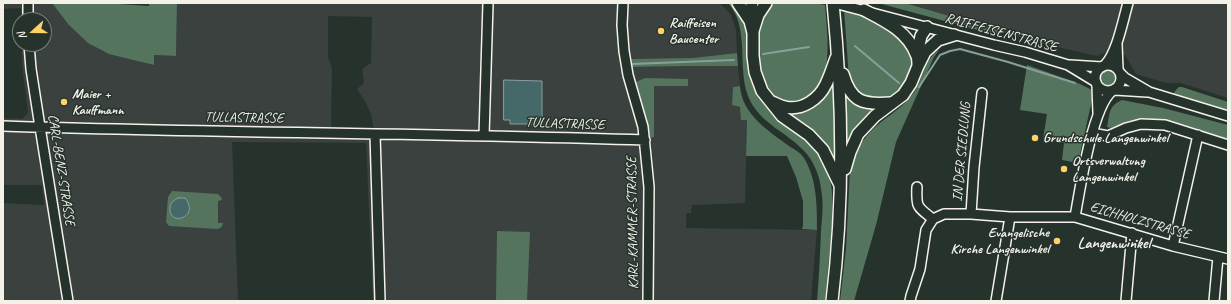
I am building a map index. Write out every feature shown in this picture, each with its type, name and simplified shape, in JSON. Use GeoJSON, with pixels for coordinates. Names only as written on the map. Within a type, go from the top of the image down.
{"type":"FeatureCollection","features":[{"type":"Feature","properties":{"kind":"main road"},"geometry":{"type":"LineString","coordinates":[[738,3],[754,18]]}},
{"type":"Feature","properties":{"kind":"main road"},"geometry":{"type":"LineString","coordinates":[[752,3],[754,18],[753,56],[755,72],[762,92],[782,116],[809,135],[823,150],[841,187]]}},
{"type":"Feature","properties":{"kind":"main road"},"geometry":{"type":"LineString","coordinates":[[754,18],[760,3]]}},
{"type":"Feature","properties":{"kind":"main road"},"geometry":{"type":"LineString","coordinates":[[754,18],[766,3]]}},
{"type":"Feature","properties":{"kind":"main road"},"geometry":{"type":"LineString","coordinates":[[832,301],[839,228],[841,187],[841,112],[838,53],[833,3]]}},
{"type":"Feature","properties":{"kind":"main road"},"geometry":{"type":"LineString","coordinates":[[864,10],[898,29],[921,53]]}},
{"type":"Feature","properties":{"kind":"main road"},"geometry":{"type":"LineString","coordinates":[[841,187],[850,152],[858,134],[875,116],[903,95],[911,83],[918,66],[921,53],[921,36],[927,27]]}},
{"type":"Feature","properties":{"kind":"main road"},"geometry":{"type":"LineString","coordinates":[[921,53],[938,40],[954,34]]}},
{"type":"Feature","properties":{"kind":"main road"},"geometry":{"type":"LineString","coordinates":[[768,100],[786,107],[801,107],[808,104],[815,99],[826,86],[838,53]]}},
{"type":"Feature","properties":{"kind":"main road"},"geometry":{"type":"LineString","coordinates":[[838,53],[847,86],[856,98],[870,103],[890,104]]}},
{"type":"Feature","properties":{"kind":"street"},"geometry":{"type":"LineString","coordinates":[[484,136],[488,3]]}},
{"type":"Feature","properties":{"kind":"street","name":"KARL-KAMMER-STRASSE"},"geometry":{"type":"LineString","coordinates":[[624,3],[622,25],[624,51],[628,75],[643,127],[649,187],[648,301]]}},
{"type":"Feature","properties":{"kind":"street","name":"RAIFFEISENSTRASSE"},"geometry":{"type":"LineString","coordinates":[[833,3],[1025,52],[1068,65],[1104,66]]}},
{"type":"Feature","properties":{"kind":"street"},"geometry":{"type":"LineString","coordinates":[[1098,113],[1096,73],[1108,62],[1117,44],[1128,3]]}},
{"type":"Feature","properties":{"kind":"street"},"geometry":{"type":"LineString","coordinates":[[1076,217],[1092,134],[1098,113],[1108,95],[1120,85],[1121,81],[1117,44]]}},
{"type":"Feature","properties":{"kind":"street","name":"CARL-BENZ-STRASSE"},"geometry":{"type":"LineString","coordinates":[[29,52],[68,301]]}},
{"type":"Feature","properties":{"kind":"street","name":"RAIFFEISENSTRASSE"},"geometry":{"type":"LineString","coordinates":[[1068,65],[1097,84]]}},
{"type":"Feature","properties":{"kind":"street"},"geometry":{"type":"LineString","coordinates":[[1104,66],[1112,66],[1125,78],[1149,92],[1228,116]]}},
{"type":"Feature","properties":{"kind":"street"},"geometry":{"type":"LineString","coordinates":[[1097,84],[1105,91],[1149,92]]}},
{"type":"Feature","properties":{"kind":"street","name":"IN DER SIEDLUNG"},"geometry":{"type":"LineString","coordinates":[[971,214],[974,167],[982,93]]}},
{"type":"Feature","properties":{"kind":"street"},"geometry":{"type":"LineString","coordinates":[[1092,134],[1108,136],[1126,128],[1141,124],[1148,124],[1164,126],[1228,145]]}},
{"type":"Feature","properties":{"kind":"street","name":"TULLASTRASSE"},"geometry":{"type":"LineString","coordinates":[[3,126],[645,140]]}},
{"type":"Feature","properties":{"kind":"street"},"geometry":{"type":"LineString","coordinates":[[375,134],[380,301]]}},
{"type":"Feature","properties":{"kind":"street"},"geometry":{"type":"LineString","coordinates":[[1173,246],[1198,135]]}},
{"type":"Feature","properties":{"kind":"street"},"geometry":{"type":"LineString","coordinates":[[910,301],[920,269],[926,230],[933,219],[918,208],[916,200],[917,187]]}},
{"type":"Feature","properties":{"kind":"street","name":"EICHHOLZSTRASSE"},"geometry":{"type":"LineString","coordinates":[[933,219],[944,214],[971,214],[1010,217],[1076,217],[1173,246],[1228,259]]}},
{"type":"Feature","properties":{"kind":"street"},"geometry":{"type":"LineString","coordinates":[[996,301],[1010,217]]}},
{"type":"Feature","properties":{"kind":"street"},"geometry":{"type":"LineString","coordinates":[[1126,301],[1132,233]]}},
{"type":"Feature","properties":{"kind":"street"},"geometry":{"type":"LineString","coordinates":[[1214,301],[1218,257]]}},
{"type":"Feature","properties":{"kind":"shaded area"},"geometry":{"type":"Polygon","coordinates":[[[3,3],[52,3],[68,24],[134,59],[154,65],[154,55],[176,56],[177,3],[720,3],[731,15],[736,30],[737,53],[632,67],[738,66],[740,86],[733,87],[732,105],[740,107],[747,120],[745,203],[692,205],[691,213],[686,213],[686,228],[817,230],[811,301],[373,301],[366,143],[232,142],[238,301],[3,301],[3,203],[44,205],[42,185],[3,185],[3,118],[22,119],[28,113],[22,52],[52,52],[52,12],[21,12],[21,8],[3,9],[3,3]],[[328,16],[328,57],[332,68],[331,128],[374,129],[371,114],[357,89],[364,83],[362,69],[371,63],[372,17],[328,16]]]}},
{"type":"Feature","properties":{"kind":"shaded area"},"geometry":{"type":"Polygon","coordinates":[[[906,3],[1228,3],[1228,98],[1181,83],[1166,83],[1136,74],[1125,55],[1108,52],[1096,56],[1036,42],[906,3]]]}},
{"type":"Feature","properties":{"kind":"green space"},"geometry":{"type":"Polygon","coordinates":[[[52,3],[104,3],[149,6],[149,3],[177,3],[176,56],[154,55],[154,65],[109,54],[88,43],[68,24],[52,3]]]}},
{"type":"Feature","properties":{"kind":"green space"},"geometry":{"type":"Polygon","coordinates":[[[728,3],[735,3],[747,25],[755,87],[761,99],[779,119],[813,143],[826,165],[832,192],[832,227],[825,301],[817,301],[823,205],[818,175],[812,161],[806,153],[791,139],[766,121],[753,106],[745,85],[739,24],[735,13],[728,3]]]}},
{"type":"Feature","properties":{"kind":"green space"},"geometry":{"type":"Polygon","coordinates":[[[771,3],[815,3],[825,5],[828,41],[826,67],[823,78],[818,89],[811,97],[794,105],[774,98],[768,91],[760,72],[758,60],[759,27],[763,14],[771,3]]]}},
{"type":"Feature","properties":{"kind":"green space"},"geometry":{"type":"Polygon","coordinates":[[[878,3],[905,3],[1001,31],[1000,36],[878,3]]]}},
{"type":"Feature","properties":{"kind":"green space"},"geometry":{"type":"Polygon","coordinates":[[[844,9],[885,26],[907,46],[913,61],[913,72],[903,89],[894,96],[881,101],[862,98],[849,80],[844,9]]]}},
{"type":"Feature","properties":{"kind":"green space"},"geometry":{"type":"Polygon","coordinates":[[[939,50],[934,57],[896,142],[876,225],[854,301],[840,301],[846,249],[850,170],[853,161],[864,139],[869,133],[907,101],[916,90],[926,65],[939,50]]]}},
{"type":"Feature","properties":{"kind":"green space"},"geometry":{"type":"Polygon","coordinates":[[[737,53],[738,66],[632,67],[632,59],[692,58],[737,53]]]}},
{"type":"Feature","properties":{"kind":"green space"},"geometry":{"type":"Polygon","coordinates":[[[1027,65],[1080,84],[1094,91],[1078,163],[1062,160],[1064,143],[1043,139],[1047,114],[1020,110],[1027,65]]]}},
{"type":"Feature","properties":{"kind":"green space"},"geometry":{"type":"Polygon","coordinates":[[[1108,69],[1114,72],[1117,78],[1114,84],[1108,87],[1102,84],[1099,78],[1102,72],[1108,69]]]}},
{"type":"Feature","properties":{"kind":"green space"},"geometry":{"type":"Polygon","coordinates":[[[833,73],[837,169],[781,111],[807,107],[833,73]]]}},
{"type":"Feature","properties":{"kind":"green space"},"geometry":{"type":"Polygon","coordinates":[[[645,78],[688,79],[688,86],[654,86],[654,137],[650,138],[649,129],[636,82],[645,78]]]}},
{"type":"Feature","properties":{"kind":"green space"},"geometry":{"type":"Polygon","coordinates":[[[740,86],[742,96],[751,114],[765,128],[804,158],[812,175],[814,184],[817,230],[802,229],[803,201],[796,177],[787,156],[746,156],[747,120],[741,120],[740,107],[732,105],[733,87],[740,86]]]}},
{"type":"Feature","properties":{"kind":"green space"},"geometry":{"type":"Polygon","coordinates":[[[1179,87],[1228,102],[1228,111],[1175,96],[1174,93],[1179,87]]]}},
{"type":"Feature","properties":{"kind":"green space"},"geometry":{"type":"Polygon","coordinates":[[[845,92],[881,106],[846,149],[845,92]]]}},
{"type":"Feature","properties":{"kind":"green space"},"geometry":{"type":"Polygon","coordinates":[[[1122,100],[1163,108],[1228,125],[1228,141],[1177,124],[1155,119],[1129,121],[1111,128],[1107,127],[1109,114],[1112,108],[1117,102],[1122,100]]]}},
{"type":"Feature","properties":{"kind":"green space"},"geometry":{"type":"Polygon","coordinates":[[[172,191],[218,194],[222,200],[218,201],[218,223],[223,223],[222,226],[217,229],[169,226],[166,222],[168,197],[172,191]]]}},
{"type":"Feature","properties":{"kind":"green space"},"geometry":{"type":"Polygon","coordinates":[[[497,231],[530,232],[527,301],[496,301],[497,231]]]}},
{"type":"Feature","properties":{"kind":"water"},"geometry":{"type":"Polygon","coordinates":[[[504,80],[542,81],[542,124],[510,124],[510,120],[504,120],[504,80]]]}},
{"type":"Feature","properties":{"kind":"water"},"geometry":{"type":"Polygon","coordinates":[[[178,198],[185,198],[189,205],[187,215],[183,218],[174,217],[171,213],[171,204],[178,198]]]}},
{"type":"Feature","properties":{"kind":"waterway"},"geometry":{"type":"LineString","coordinates":[[855,46],[899,83]]}},
{"type":"Feature","properties":{"kind":"waterway"},"geometry":{"type":"LineString","coordinates":[[763,54],[809,47]]}},
{"type":"Feature","properties":{"kind":"waterway"},"geometry":{"type":"LineString","coordinates":[[919,87],[940,55],[960,49],[1075,83]]}},
{"type":"Feature","properties":{"kind":"waterway"},"geometry":{"type":"LineString","coordinates":[[632,64],[734,60]]}},
{"type":"Feature","properties":{"kind":"place","name":"Raiffeisen Baucenter"},"geometry":{"type":"Point","coordinates":[661,31]}},
{"type":"Feature","properties":{"kind":"place","name":"Maier + Kauffmann"},"geometry":{"type":"Point","coordinates":[64,102]}},
{"type":"Feature","properties":{"kind":"place","name":"Grundschule Langenwinkel"},"geometry":{"type":"Point","coordinates":[1035,138]}},
{"type":"Feature","properties":{"kind":"place","name":"Ortsverwaltung Langenwinkel"},"geometry":{"type":"Point","coordinates":[1064,169]}},
{"type":"Feature","properties":{"kind":"place","name":"Evangelische Kirche Langenwinkel"},"geometry":{"type":"Point","coordinates":[1057,241]}},
{"type":"Feature","properties":{"kind":"district","name":"Langenwinkel"},"geometry":{"type":"Point","coordinates":[1114,244]}}]}
